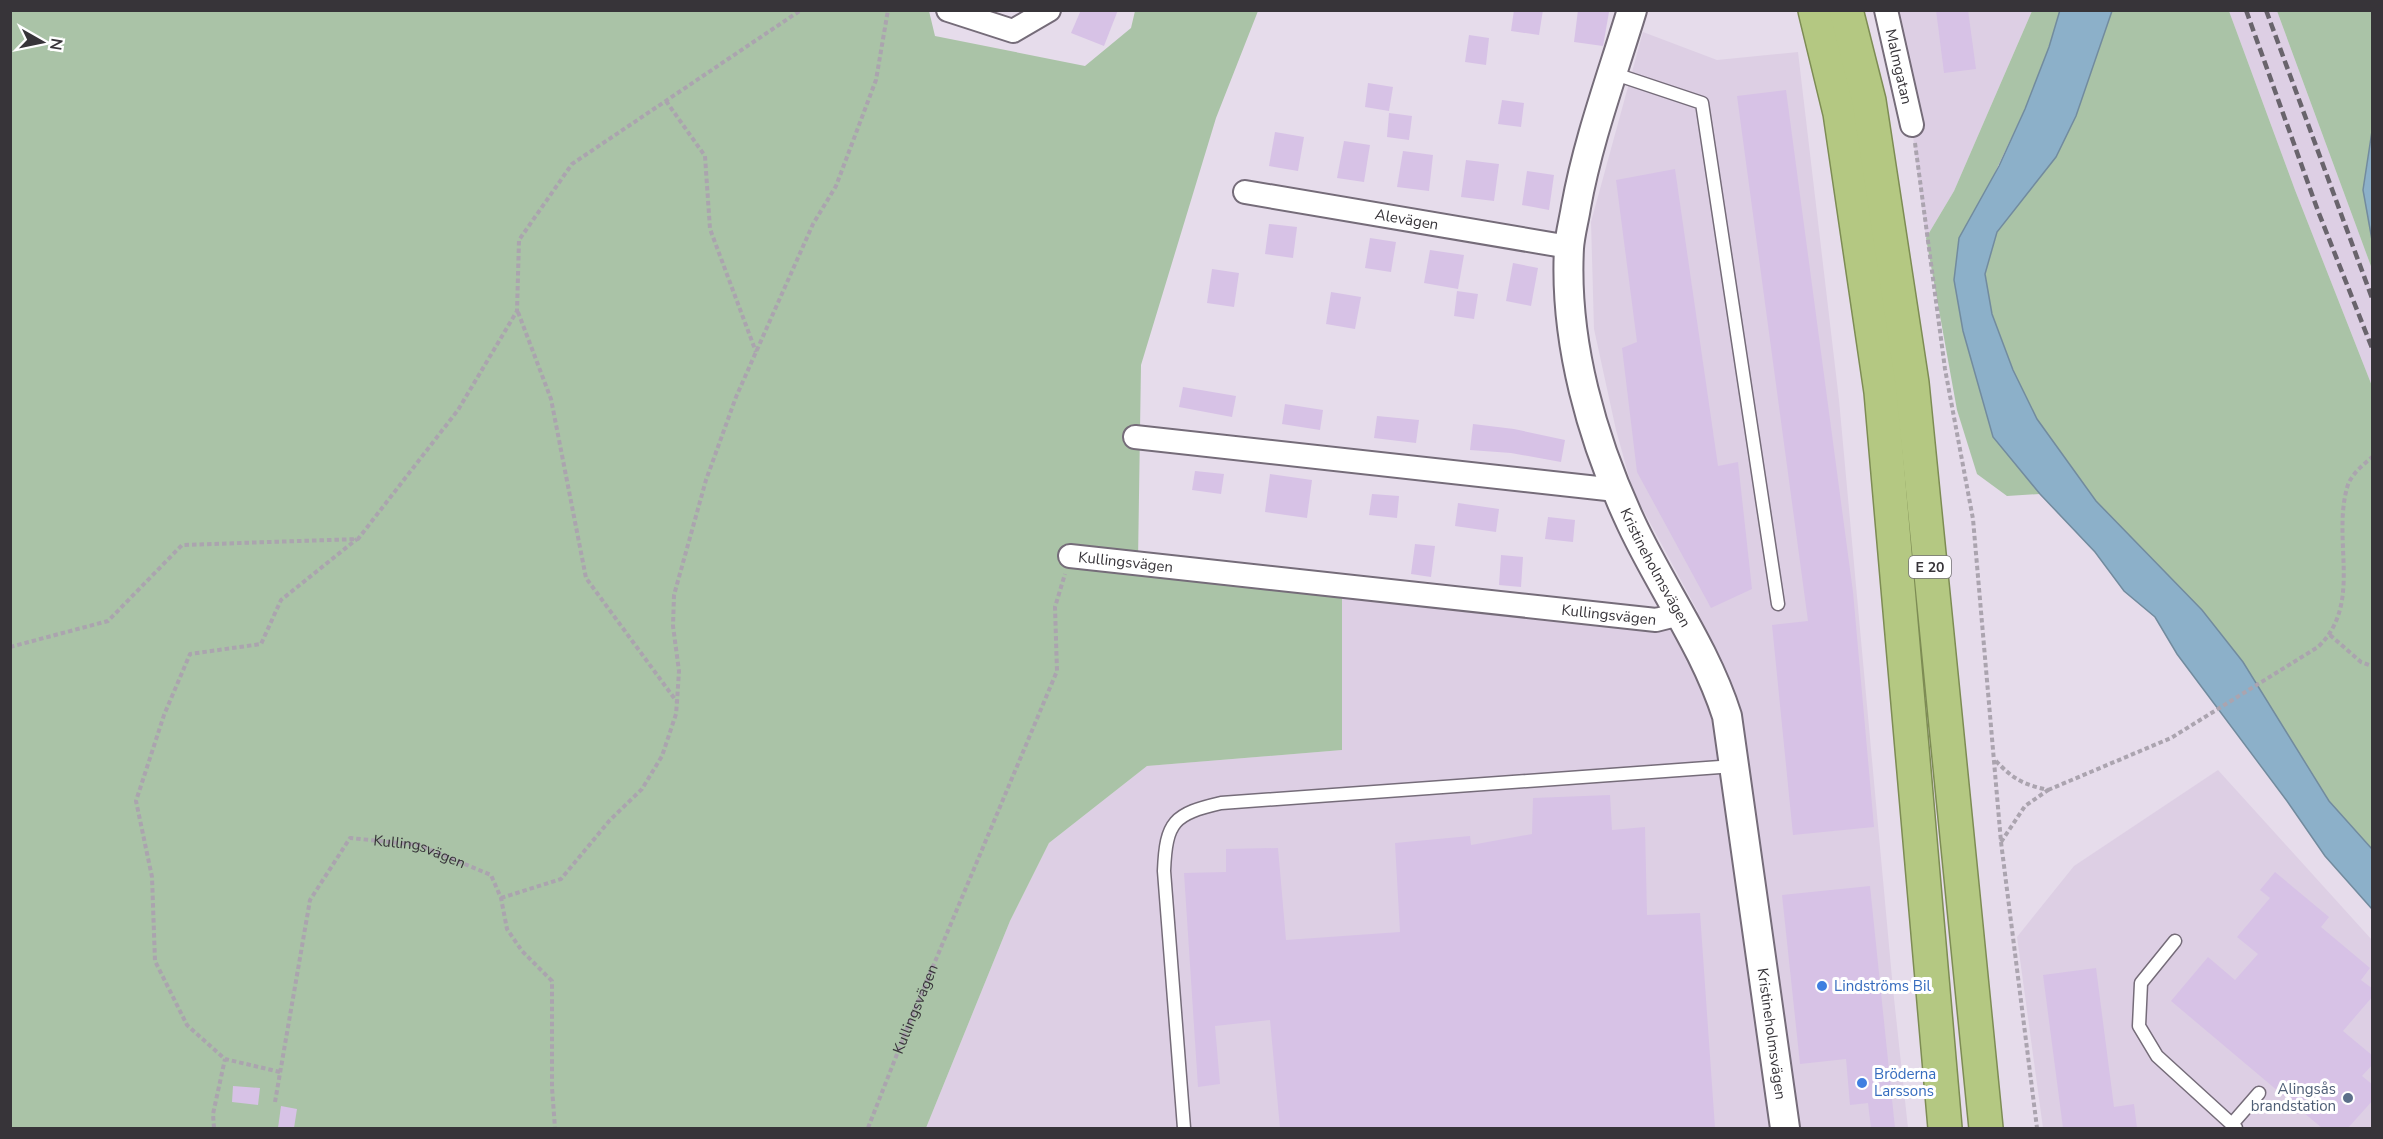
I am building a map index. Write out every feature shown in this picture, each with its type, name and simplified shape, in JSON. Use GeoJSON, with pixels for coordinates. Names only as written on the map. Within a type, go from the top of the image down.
{"type":"FeatureCollection","features":[{"type":"Feature","properties":{"kind":"highway","name":"E 20"},"geometry":{"type":"LineString","coordinates":[[1815,10],[1840,113],[1881,392],[1945,1128]]}},
{"type":"Feature","properties":{"kind":"highway","name":"E 20"},"geometry":{"type":"LineString","coordinates":[[1846,10],[1869,101],[1912,383],[1986,1128]]}},
{"type":"Feature","properties":{"kind":"street"},"geometry":{"type":"LineString","coordinates":[[948,10],[1013,31],[1049,10]]}},
{"type":"Feature","properties":{"kind":"street","name":"Kristineholmsvägen"},"geometry":{"type":"LineString","coordinates":[[1632,10],[1590,142],[1569,247],[1571,313],[1580,372],[1600,448],[1616,490],[1633,528],[1716,682],[1727,716],[1785,1128]]}},
{"type":"Feature","properties":{"kind":"street","name":"Malmgatan"},"geometry":{"type":"LineString","coordinates":[[1886,10],[1912,124]]}},
{"type":"Feature","properties":{"kind":"street","name":"Alevägen"},"geometry":{"type":"LineString","coordinates":[[1245,192],[1569,247]]}},
{"type":"Feature","properties":{"kind":"street"},"geometry":{"type":"LineString","coordinates":[[1135,437],[1616,490]]}},
{"type":"Feature","properties":{"kind":"street","name":"Kullingsvägen"},"geometry":{"type":"LineString","coordinates":[[1070,556],[1656,620],[1680,614]]}},
{"type":"Feature","properties":{"kind":"lane"},"geometry":{"type":"LineString","coordinates":[[1612,73],[1702,103],[1778,604]]}},
{"type":"Feature","properties":{"kind":"lane"},"geometry":{"type":"LineString","coordinates":[[1184,1128],[1164,871],[1165,842],[1178,819],[1194,810],[1221,803],[1734,766]]}},
{"type":"Feature","properties":{"kind":"lane"},"geometry":{"type":"LineString","coordinates":[[2175,940],[2141,983],[2139,1026],[2157,1056],[2234,1126],[2259,1093]]}},
{"type":"Feature","properties":{"kind":"path"},"geometry":{"type":"LineString","coordinates":[[677,702],[586,578],[551,399],[517,311],[519,240],[572,164],[801,10]]}},
{"type":"Feature","properties":{"kind":"path"},"geometry":{"type":"LineString","coordinates":[[501,898],[561,879],[610,820],[642,789],[662,756],[676,714],[677,702],[679,670],[673,626],[674,595],[706,480],[736,397],[756,351],[813,224],[836,186],[876,80],[888,10]]}},
{"type":"Feature","properties":{"kind":"path"},"geometry":{"type":"LineString","coordinates":[[666,101],[705,156],[710,229],[756,351]]}},
{"type":"Feature","properties":{"kind":"path"},"geometry":{"type":"LineString","coordinates":[[1912,124],[1945,369],[1973,519],[2001,842],[2037,1128]]}},
{"type":"Feature","properties":{"kind":"path"},"geometry":{"type":"LineString","coordinates":[[280,1072],[225,1059],[187,1025],[155,961],[152,877],[136,801],[164,715],[190,654],[261,644],[281,600],[358,539],[458,410],[517,311]]}},
{"type":"Feature","properties":{"kind":"path"},"geometry":{"type":"LineString","coordinates":[[2001,842],[2025,806],[2048,790],[2171,738],[2318,647],[2330,635],[2342,606],[2343,521],[2347,487],[2359,468],[2373,457]]}},
{"type":"Feature","properties":{"kind":"path"},"geometry":{"type":"LineString","coordinates":[[10,647],[108,621],[182,545],[358,539]]}},
{"type":"Feature","properties":{"kind":"path","name":"Kullingsvägen"},"geometry":{"type":"LineString","coordinates":[[868,1128],[908,1026],[1057,671],[1055,607],[1070,556]]}},
{"type":"Feature","properties":{"kind":"path"},"geometry":{"type":"LineString","coordinates":[[2330,635],[2361,662],[2373,666]]}},
{"type":"Feature","properties":{"kind":"path"},"geometry":{"type":"LineString","coordinates":[[1995,760],[2010,776],[2024,784],[2048,790]]}},
{"type":"Feature","properties":{"kind":"path","name":"Kullingsvägen"},"geometry":{"type":"LineString","coordinates":[[275,1102],[310,900],[350,838],[419,845],[491,875],[501,898],[507,928],[522,951],[552,981],[552,1088],[555,1128]]}},
{"type":"Feature","properties":{"kind":"path"},"geometry":{"type":"LineString","coordinates":[[214,1128],[213,1114],[225,1059]]}},
{"type":"Feature","properties":{"kind":"shaded area"},"geometry":{"type":"Polygon","coordinates":[[[1897,11],[2032,11],[1954,191],[1926,238],[1897,11]]]}},
{"type":"Feature","properties":{"kind":"shaded area"},"geometry":{"type":"Polygon","coordinates":[[[2229,11],[2277,11],[2372,269],[2372,386],[2295,190],[2229,11]]]}},
{"type":"Feature","properties":{"kind":"shaded area"},"geometry":{"type":"Polygon","coordinates":[[[1643,32],[1717,60],[1798,52],[1839,400],[1893,989],[1908,1128],[926,1128],[1010,921],[1049,843],[1147,766],[1342,750],[1342,592],[1646,622],[1698,612],[1633,491],[1616,430],[1594,329],[1591,222],[1643,32]]]}},
{"type":"Feature","properties":{"kind":"shaded area"},"geometry":{"type":"Polygon","coordinates":[[[2218,770],[2372,940],[2372,1128],[2043,1128],[2017,937],[2074,866],[2218,770]]]}},
{"type":"Feature","properties":{"kind":"green space"},"geometry":{"type":"Polygon","coordinates":[[[10,11],[929,11],[935,36],[1085,66],[1131,28],[1135,11],[1258,11],[1216,118],[1141,365],[1138,561],[1342,592],[1342,750],[1147,766],[1049,843],[1010,921],[926,1128],[11,1128],[10,11]]]}},
{"type":"Feature","properties":{"kind":"green space"},"geometry":{"type":"Polygon","coordinates":[[[2032,11],[2060,11],[2025,109],[1982,200],[1954,280],[1963,331],[1993,437],[2040,494],[2007,496],[1977,474],[1957,410],[1926,238],[1954,191],[2032,11]]]}},
{"type":"Feature","properties":{"kind":"green space"},"geometry":{"type":"Polygon","coordinates":[[[2112,11],[2229,11],[2295,190],[2372,386],[2372,849],[2329,801],[2243,662],[2202,610],[2096,501],[2037,419],[2013,370],[1992,314],[1985,274],[1997,232],[2024,197],[2076,116],[2112,11]]]}},
{"type":"Feature","properties":{"kind":"green space"},"geometry":{"type":"Polygon","coordinates":[[[2277,11],[2372,11],[2372,131],[2363,190],[2372,240],[2372,269],[2277,11]]]}},
{"type":"Feature","properties":{"kind":"water"},"geometry":{"type":"Polygon","coordinates":[[[2060,10],[2112,11],[2076,116],[2056,157],[1997,232],[1985,274],[1992,314],[2013,370],[2037,419],[2096,501],[2202,610],[2243,662],[2329,801],[2372,849],[2372,909],[2325,856],[2287,801],[2177,654],[2155,617],[2124,591],[2095,552],[2040,494],[1993,437],[1963,331],[1954,280],[1959,238],[1999,166],[2025,109],[2049,47],[2060,10]]]}},
{"type":"Feature","properties":{"kind":"water"},"geometry":{"type":"Polygon","coordinates":[[[2372,131],[2372,240],[2363,190],[2372,131]]]}},
{"type":"Feature","properties":{"kind":"building"},"geometry":{"type":"Polygon","coordinates":[[[1081,10],[1118,10],[1104,46],[1071,33],[1081,10]]]}},
{"type":"Feature","properties":{"kind":"building"},"geometry":{"type":"Polygon","coordinates":[[[1514,10],[1543,10],[1539,35],[1511,31],[1514,10]]]}},
{"type":"Feature","properties":{"kind":"building"},"geometry":{"type":"Polygon","coordinates":[[[1578,10],[1609,12],[1603,46],[1574,42],[1578,10]]]}},
{"type":"Feature","properties":{"kind":"building"},"geometry":{"type":"Polygon","coordinates":[[[1936,10],[1968,10],[1976,69],[1944,73],[1936,10]]]}},
{"type":"Feature","properties":{"kind":"building"},"geometry":{"type":"Polygon","coordinates":[[[1469,35],[1489,38],[1486,65],[1465,62],[1469,35]]]}},
{"type":"Feature","properties":{"kind":"building"},"geometry":{"type":"Polygon","coordinates":[[[1368,83],[1393,87],[1389,111],[1365,107],[1368,83]]]}},
{"type":"Feature","properties":{"kind":"building"},"geometry":{"type":"Polygon","coordinates":[[[1786,90],[1853,592],[1874,827],[1793,835],[1772,625],[1808,621],[1737,96],[1786,90]]]}},
{"type":"Feature","properties":{"kind":"building"},"geometry":{"type":"Polygon","coordinates":[[[1502,100],[1524,103],[1521,127],[1498,124],[1502,100]]]}},
{"type":"Feature","properties":{"kind":"building"},"geometry":{"type":"Polygon","coordinates":[[[1389,113],[1412,116],[1409,140],[1387,137],[1389,113]]]}},
{"type":"Feature","properties":{"kind":"building"},"geometry":{"type":"Polygon","coordinates":[[[1275,132],[1304,137],[1298,171],[1269,166],[1275,132]]]}},
{"type":"Feature","properties":{"kind":"building"},"geometry":{"type":"Polygon","coordinates":[[[1344,141],[1370,145],[1364,182],[1337,178],[1344,141]]]}},
{"type":"Feature","properties":{"kind":"building"},"geometry":{"type":"Polygon","coordinates":[[[1403,151],[1433,155],[1429,191],[1397,187],[1403,151]]]}},
{"type":"Feature","properties":{"kind":"building"},"geometry":{"type":"Polygon","coordinates":[[[1466,160],[1499,164],[1494,201],[1461,197],[1466,160]]]}},
{"type":"Feature","properties":{"kind":"building"},"geometry":{"type":"Polygon","coordinates":[[[1675,169],[1718,466],[1738,462],[1752,589],[1711,608],[1637,472],[1622,348],[1637,342],[1616,180],[1675,169]]]}},
{"type":"Feature","properties":{"kind":"building"},"geometry":{"type":"Polygon","coordinates":[[[1527,171],[1554,175],[1549,210],[1522,205],[1527,171]]]}},
{"type":"Feature","properties":{"kind":"building"},"geometry":{"type":"Polygon","coordinates":[[[1269,224],[1297,227],[1293,258],[1265,254],[1269,224]]]}},
{"type":"Feature","properties":{"kind":"building"},"geometry":{"type":"Polygon","coordinates":[[[1370,238],[1396,242],[1391,272],[1365,268],[1370,238]]]}},
{"type":"Feature","properties":{"kind":"building"},"geometry":{"type":"Polygon","coordinates":[[[1430,250],[1464,255],[1458,289],[1424,283],[1430,250]]]}},
{"type":"Feature","properties":{"kind":"building"},"geometry":{"type":"Polygon","coordinates":[[[1513,263],[1538,268],[1531,306],[1506,301],[1513,263]]]}},
{"type":"Feature","properties":{"kind":"building"},"geometry":{"type":"Polygon","coordinates":[[[1212,269],[1239,273],[1234,307],[1207,303],[1212,269]]]}},
{"type":"Feature","properties":{"kind":"building"},"geometry":{"type":"Polygon","coordinates":[[[1457,291],[1478,294],[1474,319],[1454,316],[1457,291]]]}},
{"type":"Feature","properties":{"kind":"building"},"geometry":{"type":"Polygon","coordinates":[[[1331,292],[1361,297],[1355,329],[1326,324],[1331,292]]]}},
{"type":"Feature","properties":{"kind":"building"},"geometry":{"type":"Polygon","coordinates":[[[1183,387],[1236,396],[1232,417],[1179,407],[1183,387]]]}},
{"type":"Feature","properties":{"kind":"building"},"geometry":{"type":"Polygon","coordinates":[[[1285,404],[1323,410],[1320,430],[1282,424],[1285,404]]]}},
{"type":"Feature","properties":{"kind":"building"},"geometry":{"type":"Polygon","coordinates":[[[1377,416],[1419,420],[1416,443],[1374,438],[1377,416]]]}},
{"type":"Feature","properties":{"kind":"building"},"geometry":{"type":"Polygon","coordinates":[[[1473,424],[1514,429],[1565,440],[1561,462],[1511,453],[1470,450],[1473,424]]]}},
{"type":"Feature","properties":{"kind":"building"},"geometry":{"type":"Polygon","coordinates":[[[1195,471],[1224,474],[1221,494],[1192,490],[1195,471]]]}},
{"type":"Feature","properties":{"kind":"building"},"geometry":{"type":"Polygon","coordinates":[[[1270,474],[1312,480],[1307,518],[1265,512],[1270,474]]]}},
{"type":"Feature","properties":{"kind":"building"},"geometry":{"type":"Polygon","coordinates":[[[1372,494],[1399,496],[1397,518],[1369,515],[1372,494]]]}},
{"type":"Feature","properties":{"kind":"building"},"geometry":{"type":"Polygon","coordinates":[[[1458,503],[1499,509],[1496,532],[1455,526],[1458,503]]]}},
{"type":"Feature","properties":{"kind":"building"},"geometry":{"type":"Polygon","coordinates":[[[1548,517],[1575,520],[1573,542],[1545,539],[1548,517]]]}},
{"type":"Feature","properties":{"kind":"building"},"geometry":{"type":"Polygon","coordinates":[[[1415,544],[1435,546],[1431,577],[1411,574],[1415,544]]]}},
{"type":"Feature","properties":{"kind":"building"},"geometry":{"type":"Polygon","coordinates":[[[1501,555],[1523,557],[1521,587],[1499,585],[1501,555]]]}},
{"type":"Feature","properties":{"kind":"building"},"geometry":{"type":"Polygon","coordinates":[[[1610,795],[1612,830],[1645,827],[1647,915],[1700,913],[1715,1128],[1280,1128],[1270,1020],[1215,1026],[1220,1084],[1198,1087],[1184,873],[1226,872],[1226,849],[1278,848],[1286,940],[1400,932],[1395,843],[1470,836],[1471,845],[1532,834],[1533,798],[1610,795]]]}},
{"type":"Feature","properties":{"kind":"building"},"geometry":{"type":"Polygon","coordinates":[[[2275,872],[2329,917],[2321,927],[2370,968],[2361,980],[2373,989],[2373,996],[2343,1031],[2373,1056],[2373,1064],[2362,1076],[2373,1085],[2373,1100],[2348,1128],[2322,1128],[2171,1001],[2208,957],[2235,980],[2258,954],[2237,937],[2270,898],[2260,890],[2275,872]]]}},
{"type":"Feature","properties":{"kind":"building"},"geometry":{"type":"Polygon","coordinates":[[[1870,886],[1895,1128],[1871,1128],[1868,1103],[1850,1105],[1846,1059],[1800,1064],[1782,895],[1870,886]]]}},
{"type":"Feature","properties":{"kind":"building"},"geometry":{"type":"Polygon","coordinates":[[[2096,968],[2114,1107],[2134,1104],[2137,1128],[2063,1128],[2043,975],[2096,968]]]}},
{"type":"Feature","properties":{"kind":"building"},"geometry":{"type":"Polygon","coordinates":[[[233,1086],[260,1088],[258,1105],[232,1102],[233,1086]]]}},
{"type":"Feature","properties":{"kind":"building"},"geometry":{"type":"Polygon","coordinates":[[[281,1106],[297,1109],[294,1128],[278,1128],[281,1106]]]}},
{"type":"Feature","properties":{"kind":"railway"},"geometry":{"type":"LineString","coordinates":[[2246,10],[2318,211],[2372,348]]}},
{"type":"Feature","properties":{"kind":"railway"},"geometry":{"type":"LineString","coordinates":[[2266,10],[2372,298]]}},
{"type":"Feature","properties":{"kind":"place","name":"Lindströms Bil"},"geometry":{"type":"Point","coordinates":[1822,986]}},
{"type":"Feature","properties":{"kind":"place","name":"Bröderna Larssons"},"geometry":{"type":"Point","coordinates":[1862,1083]}},
{"type":"Feature","properties":{"kind":"place","name":"Alingsås brandstation"},"geometry":{"type":"Point","coordinates":[2348,1098]}}]}
